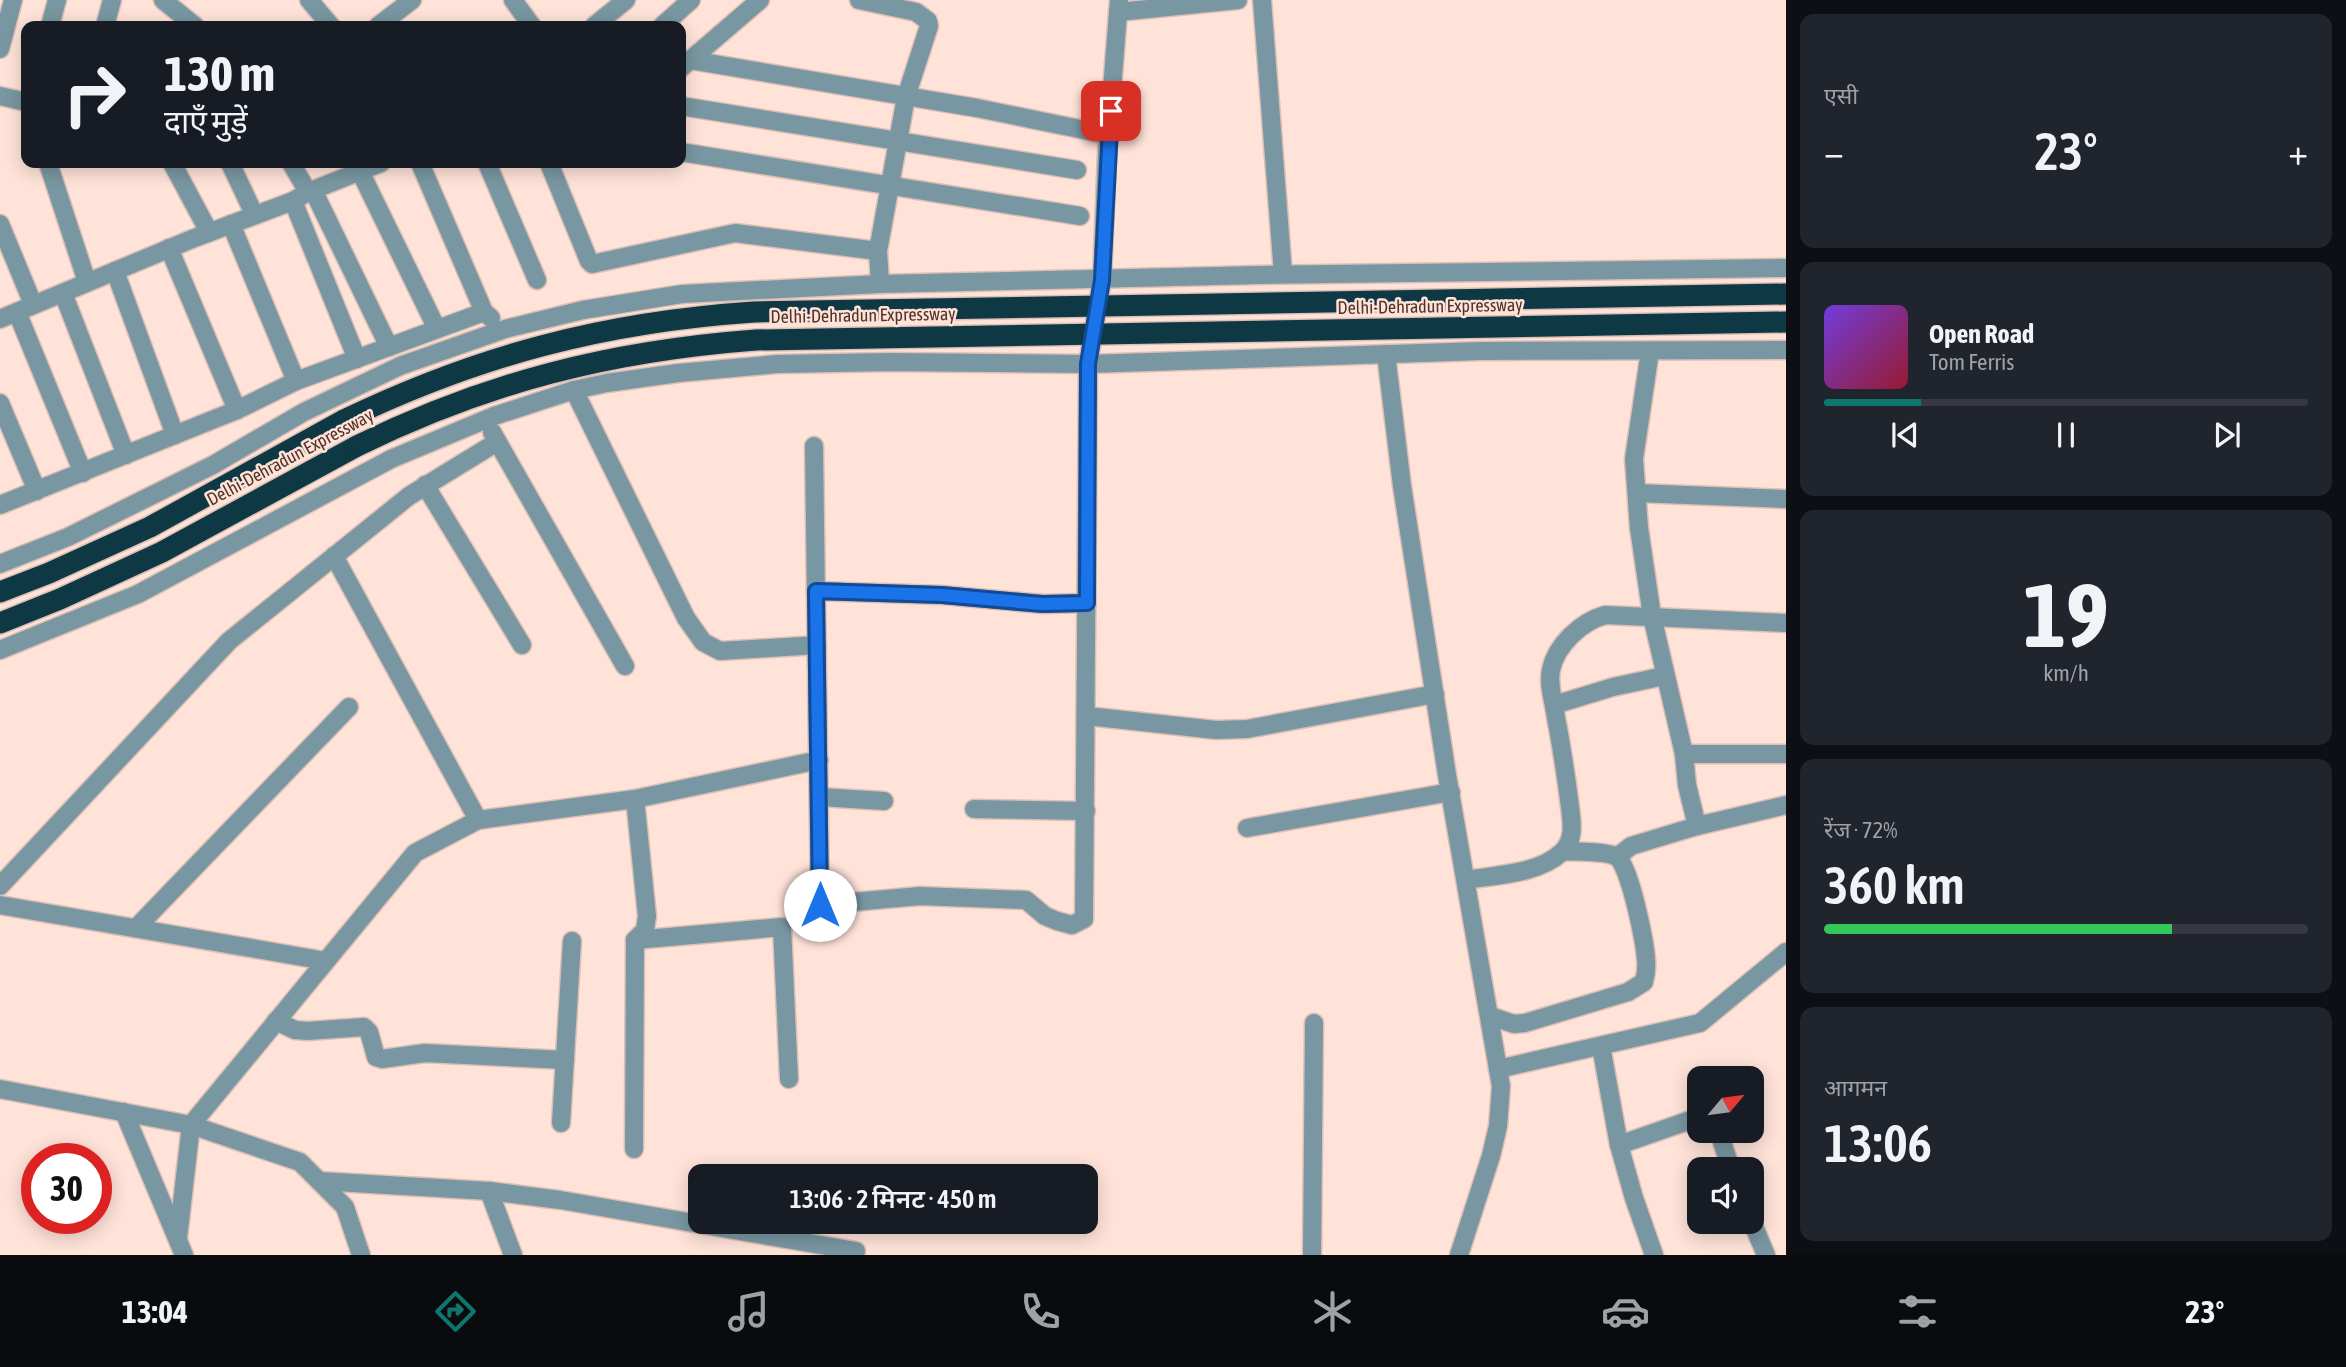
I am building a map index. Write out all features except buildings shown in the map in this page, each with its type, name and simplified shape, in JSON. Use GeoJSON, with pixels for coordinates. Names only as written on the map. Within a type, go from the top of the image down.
{"type":"FeatureCollection","features":[{"type":"Feature","properties":{"kind":"highway","name":"Delhi-Dehradun Expressway"},"geometry":{"type":"LineString","coordinates":[[0,592],[150,527],[344,421],[427,383],[514,352],[558,340],[655,321],[754,312],[1786,294]]}},
{"type":"Feature","properties":{"kind":"highway","name":"Delhi-Dehradun Expressway"},"geometry":{"type":"LineString","coordinates":[[0,623],[60,599],[162,552],[357,446],[438,409],[554,371],[659,349],[756,340],[1786,322]]}},
{"type":"Feature","properties":{"kind":"street"},"geometry":{"type":"LineString","coordinates":[[0,50],[13,0]]}},
{"type":"Feature","properties":{"kind":"street"},"geometry":{"type":"LineString","coordinates":[[51,21],[57,0]]}},
{"type":"Feature","properties":{"kind":"street"},"geometry":{"type":"LineString","coordinates":[[106,21],[112,0]]}},
{"type":"Feature","properties":{"kind":"street"},"geometry":{"type":"LineString","coordinates":[[163,0],[189,21]]}},
{"type":"Feature","properties":{"kind":"street"},"geometry":{"type":"LineString","coordinates":[[309,0],[327,21]]}},
{"type":"Feature","properties":{"kind":"street"},"geometry":{"type":"LineString","coordinates":[[384,21],[412,0]]}},
{"type":"Feature","properties":{"kind":"street"},"geometry":{"type":"LineString","coordinates":[[600,21],[626,0]]}},
{"type":"Feature","properties":{"kind":"street"},"geometry":{"type":"LineString","coordinates":[[668,21],[691,0]]}},
{"type":"Feature","properties":{"kind":"street"},"geometry":{"type":"LineString","coordinates":[[686,64],[760,0]]}},
{"type":"Feature","properties":{"kind":"street"},"geometry":{"type":"LineString","coordinates":[[859,0],[916,12],[928,21],[929,26],[906,97],[878,251],[880,284]]}},
{"type":"Feature","properties":{"kind":"street"},"geometry":{"type":"LineString","coordinates":[[814,446],[820,905],[920,896],[1026,900],[1045,916],[1072,925],[1084,919],[1088,364],[1102,280],[1118,6],[1238,0]]}},
{"type":"Feature","properties":{"kind":"street"},"geometry":{"type":"LineString","coordinates":[[1262,0],[1283,274]]}},
{"type":"Feature","properties":{"kind":"street"},"geometry":{"type":"LineString","coordinates":[[517,2],[528,21]]}},
{"type":"Feature","properties":{"kind":"street"},"geometry":{"type":"LineString","coordinates":[[686,64],[977,108],[1109,135]]}},
{"type":"Feature","properties":{"kind":"street"},"geometry":{"type":"LineString","coordinates":[[0,96],[21,101]]}},
{"type":"Feature","properties":{"kind":"street"},"geometry":{"type":"LineString","coordinates":[[686,107],[1077,170]]}},
{"type":"Feature","properties":{"kind":"street"},"geometry":{"type":"LineString","coordinates":[[686,153],[1080,216]]}},
{"type":"Feature","properties":{"kind":"street"},"geometry":{"type":"LineString","coordinates":[[50,168],[87,282]]}},
{"type":"Feature","properties":{"kind":"street"},"geometry":{"type":"LineString","coordinates":[[175,168],[209,232]]}},
{"type":"Feature","properties":{"kind":"street"},"geometry":{"type":"LineString","coordinates":[[232,168],[254,214]]}},
{"type":"Feature","properties":{"kind":"street"},"geometry":{"type":"LineString","coordinates":[[293,168],[305,195],[389,347]]}},
{"type":"Feature","properties":{"kind":"street"},"geometry":{"type":"LineString","coordinates":[[0,318],[305,195],[356,168]]}},
{"type":"Feature","properties":{"kind":"street"},"geometry":{"type":"LineString","coordinates":[[358,168],[437,329]]}},
{"type":"Feature","properties":{"kind":"street"},"geometry":{"type":"LineString","coordinates":[[422,168],[484,312],[505,329]]}},
{"type":"Feature","properties":{"kind":"street"},"geometry":{"type":"LineString","coordinates":[[489,168],[537,279]]}},
{"type":"Feature","properties":{"kind":"street"},"geometry":{"type":"LineString","coordinates":[[551,168],[589,261],[593,264],[735,233],[878,251]]}},
{"type":"Feature","properties":{"kind":"street"},"geometry":{"type":"LineString","coordinates":[[305,195],[357,359]]}},
{"type":"Feature","properties":{"kind":"street"},"geometry":{"type":"LineString","coordinates":[[0,224],[25,308],[83,473]]}},
{"type":"Feature","properties":{"kind":"street"},"geometry":{"type":"LineString","coordinates":[[231,224],[296,381]]}},
{"type":"Feature","properties":{"kind":"street"},"geometry":{"type":"LineString","coordinates":[[169,248],[237,410]]}},
{"type":"Feature","properties":{"kind":"street"},"geometry":{"type":"LineString","coordinates":[[0,564],[80,531],[213,464],[304,412],[400,366],[505,329],[583,310],[682,294],[880,284],[1283,274],[1786,268]]}},
{"type":"Feature","properties":{"kind":"street"},"geometry":{"type":"LineString","coordinates":[[115,271],[175,435]]}},
{"type":"Feature","properties":{"kind":"street"},"geometry":{"type":"LineString","coordinates":[[62,293],[126,455]]}},
{"type":"Feature","properties":{"kind":"street"},"geometry":{"type":"LineString","coordinates":[[0,505],[237,410],[296,381],[484,312]]}},
{"type":"Feature","properties":{"kind":"street"},"geometry":{"type":"LineString","coordinates":[[0,650],[138,594],[391,459],[485,420],[574,390],[678,373],[777,364],[1088,364],[1386,354],[1786,350]]}},
{"type":"Feature","properties":{"kind":"street"},"geometry":{"type":"LineString","coordinates":[[1650,351],[1634,459],[1639,528],[1652,617],[1684,754],[1687,785],[1697,826]]}},
{"type":"Feature","properties":{"kind":"street"},"geometry":{"type":"LineString","coordinates":[[1386,354],[1402,486],[1501,1086],[1498,1126],[1491,1156],[1458,1255]]}},
{"type":"Feature","properties":{"kind":"street"},"geometry":{"type":"LineString","coordinates":[[574,390],[686,618],[703,642],[720,651],[817,645]]}},
{"type":"Feature","properties":{"kind":"street"},"geometry":{"type":"LineString","coordinates":[[0,403],[37,491]]}},
{"type":"Feature","properties":{"kind":"street"},"geometry":{"type":"LineString","coordinates":[[485,420],[625,666]]}},
{"type":"Feature","properties":{"kind":"street"},"geometry":{"type":"LineString","coordinates":[[0,886],[229,641],[425,485],[497,442]]}},
{"type":"Feature","properties":{"kind":"street"},"geometry":{"type":"LineString","coordinates":[[425,485],[522,645]]}},
{"type":"Feature","properties":{"kind":"street"},"geometry":{"type":"LineString","coordinates":[[1637,494],[1786,499]]}},
{"type":"Feature","properties":{"kind":"street"},"geometry":{"type":"LineString","coordinates":[[334,556],[478,820]]}},
{"type":"Feature","properties":{"kind":"street"},"geometry":{"type":"LineString","coordinates":[[816,591],[942,595],[1042,604],[1087,603]]}},
{"type":"Feature","properties":{"kind":"street"},"geometry":{"type":"LineString","coordinates":[[1466,880],[1543,864],[1564,851],[1571,841],[1572,823],[1550,692],[1551,669],[1565,643],[1578,629],[1590,620],[1605,615],[1786,623]]}},
{"type":"Feature","properties":{"kind":"street"},"geometry":{"type":"LineString","coordinates":[[1554,705],[1613,687],[1655,678]]}},
{"type":"Feature","properties":{"kind":"street"},"geometry":{"type":"LineString","coordinates":[[1087,716],[1216,730],[1247,729],[1435,694]]}},
{"type":"Feature","properties":{"kind":"street"},"geometry":{"type":"LineString","coordinates":[[136,928],[349,707]]}},
{"type":"Feature","properties":{"kind":"street"},"geometry":{"type":"LineString","coordinates":[[1684,754],[1786,754]]}},
{"type":"Feature","properties":{"kind":"street"},"geometry":{"type":"LineString","coordinates":[[181,1246],[191,1125],[415,853],[478,820],[635,799],[819,760]]}},
{"type":"Feature","properties":{"kind":"street"},"geometry":{"type":"LineString","coordinates":[[1247,828],[1451,792]]}},
{"type":"Feature","properties":{"kind":"street"},"geometry":{"type":"LineString","coordinates":[[820,797],[884,801]]}},
{"type":"Feature","properties":{"kind":"street"},"geometry":{"type":"LineString","coordinates":[[634,1149],[635,940],[645,930],[647,916],[635,799]]}},
{"type":"Feature","properties":{"kind":"street"},"geometry":{"type":"LineString","coordinates":[[1617,857],[1631,846],[1697,826],[1786,805]]}},
{"type":"Feature","properties":{"kind":"street"},"geometry":{"type":"LineString","coordinates":[[974,808],[1086,811]]}},
{"type":"Feature","properties":{"kind":"street"},"geometry":{"type":"LineString","coordinates":[[1490,1016],[1514,1024],[1525,1023],[1628,992],[1644,982],[1646,959],[1642,933],[1625,869],[1617,857],[1611,854],[1564,851]]}},
{"type":"Feature","properties":{"kind":"street"},"geometry":{"type":"LineString","coordinates":[[0,905],[326,961]]}},
{"type":"Feature","properties":{"kind":"street"},"geometry":{"type":"LineString","coordinates":[[635,940],[782,927],[789,1079]]}},
{"type":"Feature","properties":{"kind":"street"},"geometry":{"type":"LineString","coordinates":[[561,1123],[572,941]]}},
{"type":"Feature","properties":{"kind":"street"},"geometry":{"type":"LineString","coordinates":[[1499,1069],[1700,1023],[1786,952]]}},
{"type":"Feature","properties":{"kind":"street"},"geometry":{"type":"LineString","coordinates":[[276,1021],[295,1030],[307,1031],[364,1027],[369,1032],[376,1057],[382,1059],[425,1053],[565,1060]]}},
{"type":"Feature","properties":{"kind":"street"},"geometry":{"type":"LineString","coordinates":[[1312,1255],[1314,1023]]}},
{"type":"Feature","properties":{"kind":"street"},"geometry":{"type":"LineString","coordinates":[[1601,1046],[1619,1145],[1654,1255]]}},
{"type":"Feature","properties":{"kind":"street"},"geometry":{"type":"LineString","coordinates":[[0,1089],[191,1125],[300,1162],[345,1208],[361,1255]]}},
{"type":"Feature","properties":{"kind":"street"},"geometry":{"type":"LineString","coordinates":[[124,1112],[181,1246]]}},
{"type":"Feature","properties":{"kind":"street"},"geometry":{"type":"LineString","coordinates":[[1619,1145],[1687,1121]]}},
{"type":"Feature","properties":{"kind":"street"},"geometry":{"type":"LineString","coordinates":[[318,1181],[489,1191],[560,1200],[856,1251],[855,1255]]}},
{"type":"Feature","properties":{"kind":"street"},"geometry":{"type":"LineString","coordinates":[[489,1191],[513,1255]]}},
{"type":"Feature","properties":{"kind":"street"},"geometry":{"type":"LineString","coordinates":[[1757,1234],[1766,1255]]}},
{"type":"Feature","properties":{"kind":"route"},"geometry":{"type":"LineString","coordinates":[[820,905],[816,591],[942,595],[1042,604],[1087,603],[1088,364],[1102,280],[1111,111]]}}]}
